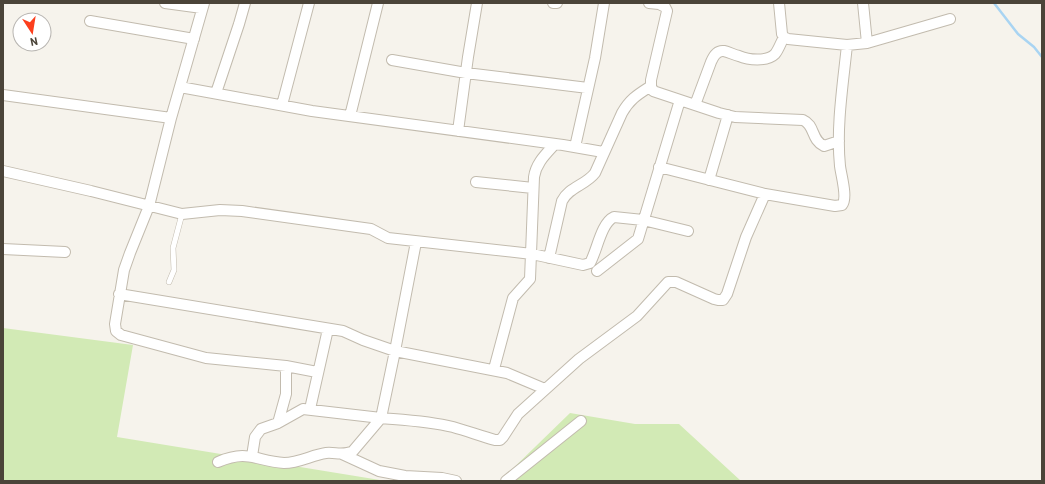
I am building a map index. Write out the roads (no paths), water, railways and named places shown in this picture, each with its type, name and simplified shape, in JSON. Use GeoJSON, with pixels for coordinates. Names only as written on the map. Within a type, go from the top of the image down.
{"type":"FeatureCollection","features":[{"type":"Feature","properties":{"kind":"street"},"geometry":{"type":"LineString","coordinates":[[165,3],[203,6],[171,118],[149,206],[124,270],[119,294],[115,328],[116,331],[121,335],[206,358],[286,366],[317,372]]}},
{"type":"Feature","properties":{"kind":"street"},"geometry":{"type":"LineString","coordinates":[[216,93],[245,3]]}},
{"type":"Feature","properties":{"kind":"street"},"geometry":{"type":"LineString","coordinates":[[282,105],[309,3]]}},
{"type":"Feature","properties":{"kind":"street"},"geometry":{"type":"LineString","coordinates":[[350,116],[378,3]]}},
{"type":"Feature","properties":{"kind":"street"},"geometry":{"type":"LineString","coordinates":[[458,131],[477,3]]}},
{"type":"Feature","properties":{"kind":"street"},"geometry":{"type":"LineString","coordinates":[[575,147],[595,58],[604,3]]}},
{"type":"Feature","properties":{"kind":"street"},"geometry":{"type":"LineString","coordinates":[[549,258],[562,201],[565,194],[591,178],[595,173],[603,152],[627,104],[633,97],[651,86],[667,12],[665,7],[659,4],[649,3]]}},
{"type":"Feature","properties":{"kind":"street"},"geometry":{"type":"LineString","coordinates":[[779,3],[782,34],[784,37],[788,39],[847,45],[867,43],[950,18]]}},
{"type":"Feature","properties":{"kind":"street"},"geometry":{"type":"LineString","coordinates":[[863,3],[867,43]]}},
{"type":"Feature","properties":{"kind":"street"},"geometry":{"type":"LineString","coordinates":[[90,21],[194,39]]}},
{"type":"Feature","properties":{"kind":"street"},"geometry":{"type":"LineString","coordinates":[[695,105],[710,62],[719,52],[724,51],[750,59],[764,58],[775,53],[784,37]]}},
{"type":"Feature","properties":{"kind":"street"},"geometry":{"type":"LineString","coordinates":[[659,167],[765,194],[835,206],[842,205],[845,198],[840,166],[839,141],[847,45]]}},
{"type":"Feature","properties":{"kind":"street"},"geometry":{"type":"LineString","coordinates":[[392,60],[466,73],[588,88]]}},
{"type":"Feature","properties":{"kind":"street"},"geometry":{"type":"LineString","coordinates":[[651,86],[653,90],[728,115],[759,119],[803,120],[809,125],[816,141],[824,146],[839,141]]}},
{"type":"Feature","properties":{"kind":"street"},"geometry":{"type":"LineString","coordinates":[[180,87],[350,116],[603,152]]}},
{"type":"Feature","properties":{"kind":"street"},"geometry":{"type":"LineString","coordinates":[[3,95],[171,118]]}},
{"type":"Feature","properties":{"kind":"street"},"geometry":{"type":"LineString","coordinates":[[597,271],[638,240],[680,100]]}},
{"type":"Feature","properties":{"kind":"street"},"geometry":{"type":"LineString","coordinates":[[709,180],[728,115]]}},
{"type":"Feature","properties":{"kind":"street"},"geometry":{"type":"LineString","coordinates":[[494,369],[513,298],[530,279],[535,169],[539,162],[555,144]]}},
{"type":"Feature","properties":{"kind":"street"},"geometry":{"type":"LineString","coordinates":[[3,171],[182,214],[220,210],[242,211],[371,229],[388,238],[532,254],[583,265],[588,264],[592,260],[605,227],[611,219],[619,217],[643,220],[688,231]]}},
{"type":"Feature","properties":{"kind":"street"},"geometry":{"type":"LineString","coordinates":[[476,182],[533,188]]}},
{"type":"Feature","properties":{"kind":"street"},"geometry":{"type":"LineString","coordinates":[[252,456],[254,442],[258,432],[261,429],[278,423],[303,409],[438,424],[495,440],[500,440],[518,414],[578,359],[640,312],[670,281],[676,282],[714,299],[723,300],[727,294],[746,237],[765,194]]}},
{"type":"Feature","properties":{"kind":"street"},"geometry":{"type":"LineString","coordinates":[[218,462],[227,458],[252,456],[288,463],[326,453],[342,454],[353,451],[381,418],[416,242]]}},
{"type":"Feature","properties":{"kind":"street"},"geometry":{"type":"LineString","coordinates":[[3,249],[66,252]]}},
{"type":"Feature","properties":{"kind":"street"},"geometry":{"type":"LineString","coordinates":[[119,294],[343,331],[363,340],[395,351],[494,369],[545,389]]}},
{"type":"Feature","properties":{"kind":"street"},"geometry":{"type":"LineString","coordinates":[[310,409],[317,372],[328,329]]}},
{"type":"Feature","properties":{"kind":"street"},"geometry":{"type":"LineString","coordinates":[[278,423],[286,394],[286,366]]}},
{"type":"Feature","properties":{"kind":"street"},"geometry":{"type":"LineString","coordinates":[[506,481],[581,421]]}},
{"type":"Feature","properties":{"kind":"street"},"geometry":{"type":"LineString","coordinates":[[342,454],[379,471],[404,476],[442,478],[456,481]]}},
{"type":"Feature","properties":{"kind":"lane"},"geometry":{"type":"LineString","coordinates":[[169,282],[174,270],[173,248],[182,214]]}},
{"type":"Feature","properties":{"kind":"waterway"},"geometry":{"type":"LineString","coordinates":[[994,3],[1018,34],[1034,47],[1042,57]]}}]}
